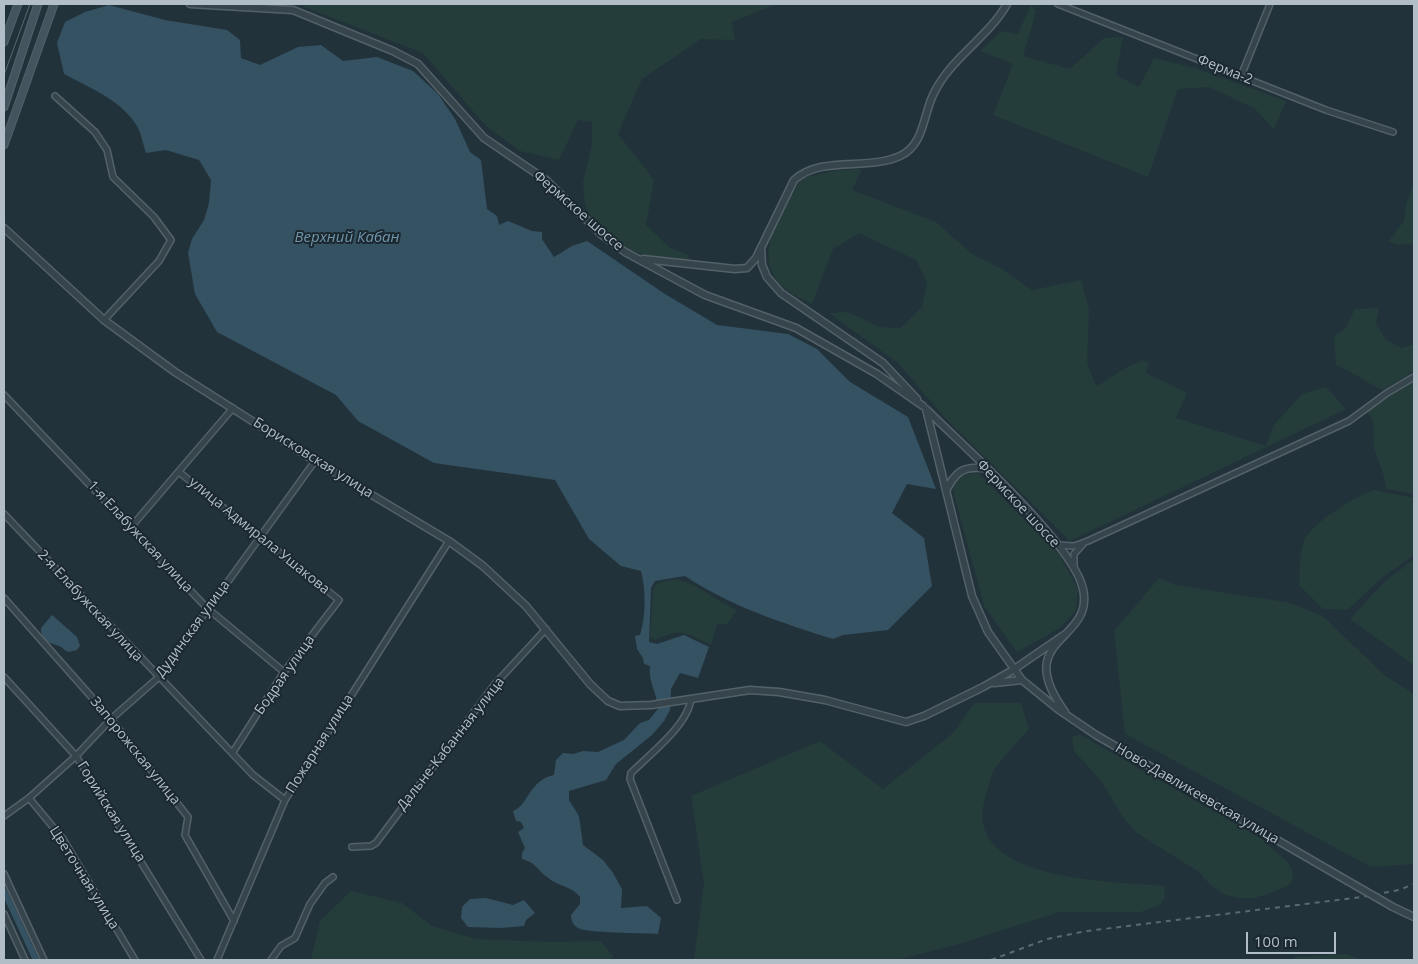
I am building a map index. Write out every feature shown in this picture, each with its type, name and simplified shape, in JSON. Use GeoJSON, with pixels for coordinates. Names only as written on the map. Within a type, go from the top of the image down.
{"type":"FeatureCollection","features":[{"type":"Feature","properties":{"kind":"main road"},"geometry":{"type":"LineString","coordinates":[[4,107],[38,4]]}},
{"type":"Feature","properties":{"kind":"main road"},"geometry":{"type":"LineString","coordinates":[[4,145],[53,4]]}},
{"type":"Feature","properties":{"kind":"main road"},"geometry":{"type":"LineString","coordinates":[[4,42],[17,5]]}},
{"type":"Feature","properties":{"kind":"street","name":"Фермское шоссе"},"geometry":{"type":"LineString","coordinates":[[190,4],[293,10],[393,51],[418,64],[484,138],[546,180],[602,235],[625,252],[705,295],[796,328],[877,374],[924,408],[975,603],[988,632],[1013,670],[1022,680]]}},
{"type":"Feature","properties":{"kind":"street"},"geometry":{"type":"LineString","coordinates":[[625,252],[646,260],[734,269],[747,268],[761,247],[794,180],[804,171],[821,167],[886,161],[899,156],[916,145],[933,94],[950,68],[999,18],[1008,4]]}},
{"type":"Feature","properties":{"kind":"street","name":"Ферма-2"},"geometry":{"type":"LineString","coordinates":[[1058,4],[1326,110],[1393,132]]}},
{"type":"Feature","properties":{"kind":"street"},"geometry":{"type":"LineString","coordinates":[[1242,76],[1270,4]]}},
{"type":"Feature","properties":{"kind":"street"},"geometry":{"type":"LineString","coordinates":[[55,96],[95,132],[107,150],[113,177],[154,216],[171,240],[159,261],[104,320]]}},
{"type":"Feature","properties":{"kind":"street","name":"Борисковская улица"},"geometry":{"type":"LineString","coordinates":[[4,228],[104,320],[175,372],[315,461],[449,541],[484,566],[526,606],[590,684],[608,701],[630,707],[691,699]]}},
{"type":"Feature","properties":{"kind":"street","name":"Фермское шоссе"},"geometry":{"type":"LineString","coordinates":[[761,247],[762,265],[767,277],[781,293],[884,363],[924,408],[1029,511],[1058,545],[1074,568],[1083,590],[1084,606],[1077,620],[1050,655],[1046,675],[1054,696],[1068,716]]}},
{"type":"Feature","properties":{"kind":"street"},"geometry":{"type":"LineString","coordinates":[[1058,545],[1074,546],[1088,541],[1349,421],[1387,393],[1414,377]]}},
{"type":"Feature","properties":{"kind":"street","name":"1-я Елабужская улица"},"geometry":{"type":"LineString","coordinates":[[4,395],[207,608],[284,672]]}},
{"type":"Feature","properties":{"kind":"street"},"geometry":{"type":"LineString","coordinates":[[131,527],[233,408]]}},
{"type":"Feature","properties":{"kind":"street","name":"Дудинская улица"},"geometry":{"type":"LineString","coordinates":[[4,816],[29,798],[76,756],[111,719],[158,678],[315,461]]}},
{"type":"Feature","properties":{"kind":"street"},"geometry":{"type":"LineString","coordinates":[[946,490],[952,478],[959,471],[970,467],[984,468]]}},
{"type":"Feature","properties":{"kind":"street","name":"улица Адмирала Ушакова"},"geometry":{"type":"LineString","coordinates":[[179,472],[260,539],[339,600]]}},
{"type":"Feature","properties":{"kind":"street","name":"2-я Елабужская улица"},"geometry":{"type":"LineString","coordinates":[[4,514],[158,678],[233,752],[253,775],[285,800]]}},
{"type":"Feature","properties":{"kind":"street","name":"Пожарная улица"},"geometry":{"type":"LineString","coordinates":[[216,960],[285,800],[449,541]]}},
{"type":"Feature","properties":{"kind":"street"},"geometry":{"type":"LineString","coordinates":[[1074,568],[1076,550],[1088,541]]}},
{"type":"Feature","properties":{"kind":"street","name":"Запорожская улица"},"geometry":{"type":"LineString","coordinates":[[4,598],[111,719],[188,817],[185,835],[234,921]]}},
{"type":"Feature","properties":{"kind":"street","name":"Бодрая улица"},"geometry":{"type":"LineString","coordinates":[[233,752],[284,672],[339,600]]}},
{"type":"Feature","properties":{"kind":"street","name":"Дальне-Кабанная улица"},"geometry":{"type":"LineString","coordinates":[[352,847],[371,846],[376,843],[484,698],[546,629]]}},
{"type":"Feature","properties":{"kind":"street","name":"Фермское шоссе"},"geometry":{"type":"LineString","coordinates":[[983,687],[1013,670],[1064,635]]}},
{"type":"Feature","properties":{"kind":"street","name":"Горийская улица"},"geometry":{"type":"LineString","coordinates":[[4,677],[76,756],[201,960]]}},
{"type":"Feature","properties":{"kind":"street"},"geometry":{"type":"LineString","coordinates":[[677,900],[630,779],[631,773],[678,726],[690,708],[691,699],[750,690],[778,692],[825,700],[906,722],[924,716],[983,687],[1008,680],[1022,680]]}},
{"type":"Feature","properties":{"kind":"street","name":"Ново-Давликеевская улица"},"geometry":{"type":"LineString","coordinates":[[1022,680],[1068,716],[1158,773],[1414,918]]}},
{"type":"Feature","properties":{"kind":"street","name":"Цветочная улица"},"geometry":{"type":"LineString","coordinates":[[29,798],[63,839],[135,960]]}},
{"type":"Feature","properties":{"kind":"street"},"geometry":{"type":"LineString","coordinates":[[4,874],[44,960]]}},
{"type":"Feature","properties":{"kind":"street"},"geometry":{"type":"LineString","coordinates":[[271,960],[281,946],[295,938],[310,904],[325,883],[333,877]]}},
{"type":"Feature","properties":{"kind":"street"},"geometry":{"type":"LineString","coordinates":[[4,914],[25,960]]}},
{"type":"Feature","properties":{"kind":"green space"},"geometry":{"type":"Polygon","coordinates":[[[268,4],[777,4],[732,22],[735,40],[701,39],[642,79],[618,134],[654,180],[646,225],[670,248],[687,254],[691,262],[648,256],[627,249],[591,218],[585,205],[583,182],[592,144],[592,122],[578,120],[559,160],[520,151],[486,126],[423,53],[302,6],[268,4]]]}},
{"type":"Feature","properties":{"kind":"green space"},"geometry":{"type":"Polygon","coordinates":[[[1031,4],[1036,12],[1023,56],[1070,69],[1104,38],[1123,37],[1116,75],[1139,87],[1154,58],[1195,68],[1286,101],[1274,129],[1254,108],[1209,87],[1178,89],[1148,177],[993,115],[1013,64],[980,51],[1001,31],[1018,34],[1031,4]]]}},
{"type":"Feature","properties":{"kind":"green space"},"geometry":{"type":"Polygon","coordinates":[[[862,169],[852,190],[936,222],[972,254],[1000,268],[1032,290],[1081,280],[1089,309],[1087,362],[1096,387],[1127,367],[1143,360],[1149,363],[1146,373],[1187,393],[1176,418],[1266,446],[1274,425],[1302,394],[1326,387],[1346,409],[1070,541],[946,419],[898,363],[829,313],[848,312],[879,327],[900,328],[922,307],[927,282],[916,260],[859,233],[833,249],[812,304],[785,289],[773,273],[769,260],[769,246],[773,232],[786,204],[802,178],[838,170],[862,169]]]}},
{"type":"Feature","properties":{"kind":"green space"},"geometry":{"type":"Polygon","coordinates":[[[1414,182],[1414,243],[1399,245],[1388,242],[1404,221],[1406,205],[1414,182]]]}},
{"type":"Feature","properties":{"kind":"green space"},"geometry":{"type":"Polygon","coordinates":[[[1379,308],[1376,323],[1386,340],[1402,348],[1414,344],[1414,371],[1383,390],[1336,365],[1334,336],[1345,329],[1355,309],[1379,308]]]}},
{"type":"Feature","properties":{"kind":"green space"},"geometry":{"type":"Polygon","coordinates":[[[1414,381],[1414,494],[1386,489],[1374,446],[1372,420],[1366,412],[1414,381]]]}},
{"type":"Feature","properties":{"kind":"green space"},"geometry":{"type":"Polygon","coordinates":[[[977,472],[1059,554],[1078,589],[1076,610],[1060,628],[1017,652],[984,606],[952,487],[961,476],[977,472]]]}},
{"type":"Feature","properties":{"kind":"green space"},"geometry":{"type":"Polygon","coordinates":[[[1374,490],[1414,498],[1414,555],[1384,576],[1347,610],[1323,609],[1299,585],[1301,556],[1305,539],[1316,525],[1336,510],[1374,490]]]}},
{"type":"Feature","properties":{"kind":"green space"},"geometry":{"type":"Polygon","coordinates":[[[1414,559],[1414,665],[1350,619],[1383,583],[1414,559]]]}},
{"type":"Feature","properties":{"kind":"green space"},"geometry":{"type":"Polygon","coordinates":[[[1159,578],[1175,585],[1291,603],[1324,617],[1384,675],[1414,694],[1414,864],[1371,867],[1125,734],[1114,631],[1159,578]]]}},
{"type":"Feature","properties":{"kind":"green space"},"geometry":{"type":"Polygon","coordinates":[[[675,579],[699,588],[737,610],[727,624],[717,624],[711,645],[684,633],[671,634],[655,640],[650,637],[653,588],[658,583],[675,579]]]}},
{"type":"Feature","properties":{"kind":"green space"},"geometry":{"type":"Polygon","coordinates":[[[974,703],[1021,703],[1029,729],[1000,762],[990,780],[986,795],[983,824],[994,845],[1016,861],[1045,871],[1077,878],[1164,886],[1165,897],[1161,904],[1141,912],[1059,912],[959,944],[897,960],[694,960],[704,883],[691,796],[820,741],[883,789],[953,733],[974,703]]]}},
{"type":"Feature","properties":{"kind":"green space"},"geometry":{"type":"Polygon","coordinates":[[[1079,734],[1260,838],[1288,862],[1292,870],[1293,880],[1281,889],[1252,898],[1232,897],[1214,888],[1199,872],[1137,833],[1125,820],[1101,781],[1074,751],[1072,737],[1079,734]]]}},
{"type":"Feature","properties":{"kind":"green space"},"geometry":{"type":"Polygon","coordinates":[[[351,891],[402,903],[432,926],[476,939],[550,942],[601,941],[613,956],[611,960],[311,960],[320,921],[351,891]]]}},
{"type":"Feature","properties":{"kind":"green space"},"geometry":{"type":"Polygon","coordinates":[[[1346,954],[1361,960],[1294,960],[1294,957],[1346,954]]]}},
{"type":"Feature","properties":{"kind":"water","name":"Верхний Кабан"},"geometry":{"type":"Polygon","coordinates":[[[109,5],[165,20],[227,30],[240,40],[241,58],[260,65],[298,47],[321,45],[343,61],[377,57],[413,71],[438,94],[455,119],[470,152],[481,160],[487,209],[497,216],[499,225],[508,221],[532,231],[542,232],[542,239],[554,257],[572,246],[587,241],[665,294],[717,325],[788,334],[817,349],[850,382],[908,417],[936,489],[907,484],[892,513],[924,538],[932,586],[888,630],[843,635],[833,639],[738,605],[685,576],[655,581],[651,588],[649,642],[657,644],[684,635],[709,647],[698,678],[680,673],[671,689],[670,710],[664,721],[652,735],[616,764],[606,780],[569,791],[569,800],[579,816],[583,845],[603,860],[622,889],[621,908],[647,906],[661,918],[658,934],[592,931],[576,927],[571,919],[571,915],[580,904],[580,897],[573,890],[551,880],[531,862],[522,859],[522,853],[525,848],[518,832],[524,828],[521,822],[516,821],[513,811],[522,804],[539,782],[554,775],[556,760],[563,753],[598,752],[624,740],[640,723],[649,720],[658,709],[650,677],[650,666],[644,664],[643,658],[637,649],[635,636],[640,635],[644,612],[641,571],[621,566],[589,539],[555,480],[434,463],[358,421],[336,395],[217,332],[195,294],[188,253],[192,239],[204,220],[209,203],[211,180],[199,160],[166,150],[146,153],[139,130],[128,114],[103,94],[64,74],[57,43],[65,22],[85,12],[109,5]]]}},
{"type":"Feature","properties":{"kind":"water"},"geometry":{"type":"Polygon","coordinates":[[[52,615],[77,637],[80,646],[77,650],[69,652],[49,643],[42,637],[41,628],[52,615]]]}},
{"type":"Feature","properties":{"kind":"water"},"geometry":{"type":"Polygon","coordinates":[[[486,898],[513,905],[524,900],[535,913],[526,920],[524,926],[501,928],[468,927],[461,918],[462,907],[470,899],[486,898]]]}},
{"type":"Feature","properties":{"kind":"waterway"},"geometry":{"type":"LineString","coordinates":[[4,891],[36,960]]}},
{"type":"Feature","properties":{"kind":"tram line"},"geometry":{"type":"LineString","coordinates":[[4,75],[30,4]]}},
{"type":"Feature","properties":{"kind":"railway"},"geometry":{"type":"LineString","coordinates":[[991,960],[1047,939],[1087,931],[1362,897],[1399,890],[1414,884]]}}]}
